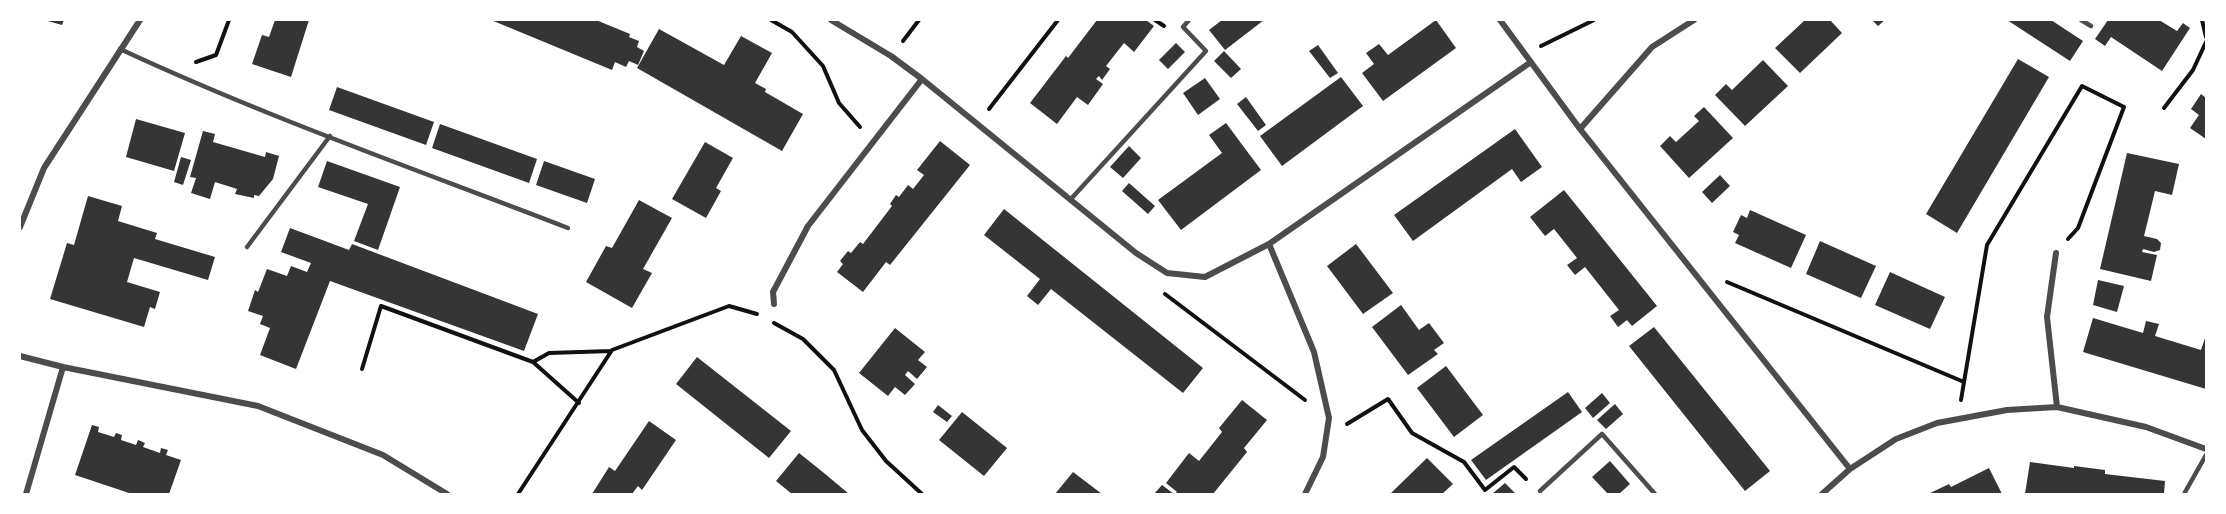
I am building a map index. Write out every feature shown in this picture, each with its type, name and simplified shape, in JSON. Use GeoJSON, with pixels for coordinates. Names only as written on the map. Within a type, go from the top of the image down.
{"type":"FeatureCollection","features":[{"type":"Feature","properties":{"kind":"street"},"geometry":{"type":"LineString","coordinates":[[20,227],[44,168],[140,20]]}},
{"type":"Feature","properties":{"kind":"street"},"geometry":{"type":"LineString","coordinates":[[831,20],[891,56],[1136,253],[1167,273],[1205,277],[1269,244],[1531,62]]}},
{"type":"Feature","properties":{"kind":"street"},"geometry":{"type":"LineString","coordinates":[[1500,20],[1580,129],[1850,469]]}},
{"type":"Feature","properties":{"kind":"street"},"geometry":{"type":"LineString","coordinates":[[1580,129],[1652,47],[1694,20]]}},
{"type":"Feature","properties":{"kind":"street"},"geometry":{"type":"LineString","coordinates":[[774,304],[773,292],[808,226],[922,80]]}},
{"type":"Feature","properties":{"kind":"street"},"geometry":{"type":"LineString","coordinates":[[1269,244],[1314,352],[1329,418],[1323,457],[1305,495]]}},
{"type":"Feature","properties":{"kind":"street"},"geometry":{"type":"LineString","coordinates":[[2056,253],[2047,317],[2057,407]]}},
{"type":"Feature","properties":{"kind":"street"},"geometry":{"type":"LineString","coordinates":[[20,356],[63,367],[258,406],[383,455],[447,495]]}},
{"type":"Feature","properties":{"kind":"street"},"geometry":{"type":"LineString","coordinates":[[27,495],[63,367]]}},
{"type":"Feature","properties":{"kind":"street"},"geometry":{"type":"LineString","coordinates":[[1822,495],[1850,469],[1896,439],[1937,423],[2007,410],[2057,407],[2146,427],[2206,449]]}},
{"type":"Feature","properties":{"kind":"lane"},"geometry":{"type":"LineString","coordinates":[[1070,200],[1206,51],[1183,27],[1190,20]]}},
{"type":"Feature","properties":{"kind":"lane"},"geometry":{"type":"LineString","coordinates":[[2081,20],[2091,26]]}},
{"type":"Feature","properties":{"kind":"lane"},"geometry":{"type":"LineString","coordinates":[[120,49],[168,71],[330,136],[568,228]]}},
{"type":"Feature","properties":{"kind":"lane"},"geometry":{"type":"LineString","coordinates":[[247,248],[330,136]]}},
{"type":"Feature","properties":{"kind":"lane"},"geometry":{"type":"LineString","coordinates":[[1540,491],[1602,434],[1655,495]]}},
{"type":"Feature","properties":{"kind":"lane"},"geometry":{"type":"LineString","coordinates":[[2184,495],[2206,455]]}},
{"type":"Feature","properties":{"kind":"path"},"geometry":{"type":"LineString","coordinates":[[168,71],[216,55],[229,20]]}},
{"type":"Feature","properties":{"kind":"path"},"geometry":{"type":"LineString","coordinates":[[771,20],[792,32],[823,66],[839,103],[872,142]]}},
{"type":"Feature","properties":{"kind":"path"},"geometry":{"type":"LineString","coordinates":[[891,56],[919,20]]}},
{"type":"Feature","properties":{"kind":"path"},"geometry":{"type":"LineString","coordinates":[[977,124],[1058,20]]}},
{"type":"Feature","properties":{"kind":"path"},"geometry":{"type":"LineString","coordinates":[[1525,53],[1594,20]]}},
{"type":"Feature","properties":{"kind":"path"},"geometry":{"type":"LineString","coordinates":[[2202,20],[2206,37]]}},
{"type":"Feature","properties":{"kind":"path"},"geometry":{"type":"LineString","coordinates":[[2164,108],[2193,70],[2206,42]]}},
{"type":"Feature","properties":{"kind":"path"},"geometry":{"type":"LineString","coordinates":[[1958,418],[1987,245],[2082,86],[2124,107],[2078,228],[2056,253]]}},
{"type":"Feature","properties":{"kind":"path"},"geometry":{"type":"LineString","coordinates":[[1719,278],[1964,382]]}},
{"type":"Feature","properties":{"kind":"path"},"geometry":{"type":"LineString","coordinates":[[1158,289],[1329,418]]}},
{"type":"Feature","properties":{"kind":"path"},"geometry":{"type":"LineString","coordinates":[[362,369],[381,306],[533,362],[579,403]]}},
{"type":"Feature","properties":{"kind":"path"},"geometry":{"type":"LineString","coordinates":[[533,362],[549,353],[612,351],[729,306],[763,316]]}},
{"type":"Feature","properties":{"kind":"path"},"geometry":{"type":"LineString","coordinates":[[773,322],[803,339],[834,370],[862,430],[886,461],[922,495]]}},
{"type":"Feature","properties":{"kind":"path"},"geometry":{"type":"LineString","coordinates":[[518,495],[612,351]]}},
{"type":"Feature","properties":{"kind":"path"},"geometry":{"type":"LineString","coordinates":[[1326,437],[1388,399],[1412,433],[1464,462],[1485,490],[1514,467],[1540,491]]}},
{"type":"Feature","properties":{"kind":"building"},"geometry":{"type":"Polygon","coordinates":[[[44,20],[64,20],[62,25],[44,20]]]}},
{"type":"Feature","properties":{"kind":"building"},"geometry":{"type":"Polygon","coordinates":[[[275,20],[309,20],[291,77],[252,64],[262,35],[269,37],[275,20]]]}},
{"type":"Feature","properties":{"kind":"building"},"geometry":{"type":"Polygon","coordinates":[[[491,20],[596,20],[630,34],[629,37],[639,41],[637,47],[644,51],[638,65],[629,61],[626,67],[615,62],[612,70],[491,20]]]}},
{"type":"Feature","properties":{"kind":"building"},"geometry":{"type":"Polygon","coordinates":[[[1097,20],[1146,20],[1154,26],[1134,52],[1124,43],[1106,66],[1110,69],[1102,80],[1099,76],[1096,79],[1103,84],[1088,105],[1077,97],[1057,124],[1030,103],[1097,20]]]}},
{"type":"Feature","properties":{"kind":"building"},"geometry":{"type":"Polygon","coordinates":[[[1222,20],[1264,20],[1225,50],[1209,30],[1222,20]]]}},
{"type":"Feature","properties":{"kind":"building"},"geometry":{"type":"Polygon","coordinates":[[[1436,20],[1456,48],[1383,101],[1362,73],[1374,64],[1366,53],[1379,44],[1388,55],[1436,20]]]}},
{"type":"Feature","properties":{"kind":"building"},"geometry":{"type":"Polygon","coordinates":[[[1805,20],[1830,20],[1842,33],[1800,73],[1775,48],[1805,20]]]}},
{"type":"Feature","properties":{"kind":"building"},"geometry":{"type":"Polygon","coordinates":[[[1872,20],[1885,20],[1878,26],[1872,20]]]}},
{"type":"Feature","properties":{"kind":"building"},"geometry":{"type":"Polygon","coordinates":[[[2007,20],[2051,20],[2083,41],[2070,61],[2007,20]]]}},
{"type":"Feature","properties":{"kind":"building"},"geometry":{"type":"Polygon","coordinates":[[[2108,20],[2159,20],[2177,31],[2183,23],[2190,28],[2162,71],[2111,37],[2105,46],[2095,39],[2108,20]]]}},
{"type":"Feature","properties":{"kind":"building"},"geometry":{"type":"Polygon","coordinates":[[[659,29],[724,65],[741,36],[772,53],[755,83],[766,89],[765,92],[803,114],[782,151],[637,68],[659,29]]]}},
{"type":"Feature","properties":{"kind":"building"},"geometry":{"type":"Polygon","coordinates":[[[1176,43],[1185,52],[1168,69],[1159,60],[1176,43]]]}},
{"type":"Feature","properties":{"kind":"building"},"geometry":{"type":"Polygon","coordinates":[[[1318,45],[1338,73],[1330,78],[1309,51],[1318,45]]]}},
{"type":"Feature","properties":{"kind":"building"},"geometry":{"type":"Polygon","coordinates":[[[1224,51],[1241,69],[1231,78],[1214,61],[1224,51]]]}},
{"type":"Feature","properties":{"kind":"building"},"geometry":{"type":"Polygon","coordinates":[[[2018,59],[2049,77],[1957,233],[1926,214],[2018,59]]]}},
{"type":"Feature","properties":{"kind":"building"},"geometry":{"type":"Polygon","coordinates":[[[1763,60],[1788,86],[1745,126],[1715,95],[1726,84],[1732,90],[1763,60]]]}},
{"type":"Feature","properties":{"kind":"building"},"geometry":{"type":"Polygon","coordinates":[[[1341,77],[1363,106],[1282,166],[1260,136],[1341,77]]]}},
{"type":"Feature","properties":{"kind":"building"},"geometry":{"type":"Polygon","coordinates":[[[1205,78],[1220,99],[1198,115],[1183,93],[1205,78]]]}},
{"type":"Feature","properties":{"kind":"building"},"geometry":{"type":"Polygon","coordinates":[[[337,87],[434,122],[426,145],[329,110],[337,87]]]}},
{"type":"Feature","properties":{"kind":"building"},"geometry":{"type":"Polygon","coordinates":[[[2201,94],[2206,98],[2206,139],[2190,128],[2199,115],[2191,109],[2201,94]]]}},
{"type":"Feature","properties":{"kind":"building"},"geometry":{"type":"Polygon","coordinates":[[[1246,97],[1266,125],[1258,131],[1237,104],[1246,97]]]}},
{"type":"Feature","properties":{"kind":"building"},"geometry":{"type":"Polygon","coordinates":[[[1704,107],[1733,138],[1689,178],[1660,146],[1670,136],[1676,142],[1699,121],[1694,116],[1704,107]]]}},
{"type":"Feature","properties":{"kind":"building"},"geometry":{"type":"Polygon","coordinates":[[[136,119],[185,133],[174,171],[126,157],[136,119]]]}},
{"type":"Feature","properties":{"kind":"building"},"geometry":{"type":"Polygon","coordinates":[[[1226,123],[1261,170],[1181,230],[1158,200],[1222,153],[1209,135],[1226,123]]]}},
{"type":"Feature","properties":{"kind":"building"},"geometry":{"type":"Polygon","coordinates":[[[440,124],[537,159],[529,183],[432,148],[440,124]]]}},
{"type":"Feature","properties":{"kind":"building"},"geometry":{"type":"Polygon","coordinates":[[[1515,129],[1542,167],[1521,182],[1512,169],[1413,241],[1394,215],[1515,129]]]}},
{"type":"Feature","properties":{"kind":"building"},"geometry":{"type":"Polygon","coordinates":[[[203,131],[215,134],[213,142],[265,157],[266,152],[279,156],[273,179],[259,196],[254,195],[254,198],[235,194],[237,189],[215,182],[210,199],[191,193],[196,178],[190,177],[203,131]]]}},
{"type":"Feature","properties":{"kind":"building"},"geometry":{"type":"Polygon","coordinates":[[[940,141],[970,165],[890,265],[886,262],[863,292],[837,272],[843,264],[840,261],[860,242],[863,244],[892,206],[890,204],[896,195],[899,197],[908,185],[913,189],[924,175],[917,170],[940,141]]]}},
{"type":"Feature","properties":{"kind":"building"},"geometry":{"type":"Polygon","coordinates":[[[705,142],[733,158],[716,188],[721,191],[706,218],[672,199],[705,142]]]}},
{"type":"Feature","properties":{"kind":"building"},"geometry":{"type":"Polygon","coordinates":[[[1129,146],[1141,158],[1123,178],[1110,167],[1129,146]]]}},
{"type":"Feature","properties":{"kind":"building"},"geometry":{"type":"Polygon","coordinates":[[[2127,153],[2179,164],[2172,195],[2155,191],[2144,236],[2157,239],[2161,243],[2160,250],[2154,252],[2143,249],[2142,252],[2157,255],[2151,281],[2100,269],[2127,153]]]}},
{"type":"Feature","properties":{"kind":"building"},"geometry":{"type":"Polygon","coordinates":[[[181,157],[191,160],[183,185],[174,182],[181,157]]]}},
{"type":"Feature","properties":{"kind":"building"},"geometry":{"type":"Polygon","coordinates":[[[327,161],[400,187],[378,250],[354,241],[368,204],[318,187],[327,161]]]}},
{"type":"Feature","properties":{"kind":"building"},"geometry":{"type":"Polygon","coordinates":[[[544,161],[595,179],[587,203],[536,185],[544,161]]]}},
{"type":"Feature","properties":{"kind":"building"},"geometry":{"type":"Polygon","coordinates":[[[1720,175],[1730,186],[1712,203],[1702,192],[1720,175]]]}},
{"type":"Feature","properties":{"kind":"building"},"geometry":{"type":"Polygon","coordinates":[[[1129,183],[1155,206],[1148,214],[1122,191],[1129,183]]]}},
{"type":"Feature","properties":{"kind":"building"},"geometry":{"type":"Polygon","coordinates":[[[1564,190],[1657,306],[1632,326],[1627,320],[1618,327],[1610,316],[1619,310],[1585,267],[1575,275],[1567,265],[1577,258],[1554,229],[1545,236],[1530,217],[1564,190]]]}},
{"type":"Feature","properties":{"kind":"building"},"geometry":{"type":"Polygon","coordinates":[[[88,196],[122,206],[118,221],[157,233],[155,239],[215,257],[208,280],[134,258],[127,282],[160,292],[155,309],[150,307],[144,327],[50,299],[67,243],[74,245],[88,196]]]}},
{"type":"Feature","properties":{"kind":"building"},"geometry":{"type":"Polygon","coordinates":[[[639,200],[672,218],[643,269],[652,273],[632,308],[586,282],[606,246],[612,248],[639,200]]]}},
{"type":"Feature","properties":{"kind":"building"},"geometry":{"type":"Polygon","coordinates":[[[1004,209],[1203,368],[1183,393],[1051,289],[1038,305],[1027,296],[1040,279],[984,235],[1004,209]]]}},
{"type":"Feature","properties":{"kind":"building"},"geometry":{"type":"Polygon","coordinates":[[[1750,210],[1806,235],[1791,268],[1735,243],[1739,235],[1733,232],[1741,215],[1747,218],[1750,210]]]}},
{"type":"Feature","properties":{"kind":"building"},"geometry":{"type":"Polygon","coordinates":[[[290,228],[349,250],[352,244],[538,314],[524,351],[330,281],[296,369],[260,355],[270,328],[260,324],[263,316],[248,311],[255,290],[258,292],[267,269],[287,276],[291,266],[307,272],[311,263],[281,252],[290,228]]]}},
{"type":"Feature","properties":{"kind":"building"},"geometry":{"type":"Polygon","coordinates":[[[1820,241],[1876,266],[1861,298],[1806,274],[1820,241]]]}},
{"type":"Feature","properties":{"kind":"building"},"geometry":{"type":"Polygon","coordinates":[[[1356,244],[1393,293],[1363,314],[1327,266],[1356,244]]]}},
{"type":"Feature","properties":{"kind":"building"},"geometry":{"type":"Polygon","coordinates":[[[1890,272],[1945,297],[1930,329],[1875,305],[1890,272]]]}},
{"type":"Feature","properties":{"kind":"building"},"geometry":{"type":"Polygon","coordinates":[[[2098,280],[2124,286],[2117,312],[2093,305],[2098,280]]]}},
{"type":"Feature","properties":{"kind":"building"},"geometry":{"type":"Polygon","coordinates":[[[1401,305],[1419,330],[1429,323],[1444,343],[1434,350],[1438,354],[1408,375],[1372,327],[1401,305]]]}},
{"type":"Feature","properties":{"kind":"building"},"geometry":{"type":"Polygon","coordinates":[[[2093,318],[2143,333],[2146,321],[2159,324],[2155,336],[2201,350],[2206,338],[2206,389],[2083,352],[2093,318]]]}},
{"type":"Feature","properties":{"kind":"building"},"geometry":{"type":"Polygon","coordinates":[[[1654,327],[1770,471],[1745,491],[1629,346],[1654,327]]]}},
{"type":"Feature","properties":{"kind":"building"},"geometry":{"type":"Polygon","coordinates":[[[895,328],[925,352],[918,360],[927,367],[917,379],[908,371],[905,375],[915,384],[905,395],[895,387],[888,396],[859,373],[895,328]]]}},
{"type":"Feature","properties":{"kind":"building"},"geometry":{"type":"Polygon","coordinates":[[[697,357],[791,431],[769,458],[676,384],[697,357]]]}},
{"type":"Feature","properties":{"kind":"building"},"geometry":{"type":"Polygon","coordinates":[[[1446,366],[1483,415],[1454,437],[1417,388],[1446,366]]]}},
{"type":"Feature","properties":{"kind":"building"},"geometry":{"type":"Polygon","coordinates":[[[1568,392],[1582,412],[1486,480],[1471,460],[1568,392]]]}},
{"type":"Feature","properties":{"kind":"building"},"geometry":{"type":"Polygon","coordinates":[[[1602,393],[1610,403],[1593,418],[1585,408],[1602,393]]]}},
{"type":"Feature","properties":{"kind":"building"},"geometry":{"type":"Polygon","coordinates":[[[1242,400],[1267,420],[1244,448],[1247,452],[1213,494],[1175,494],[1177,492],[1166,483],[1189,453],[1199,461],[1222,432],[1219,428],[1242,400]]]}},
{"type":"Feature","properties":{"kind":"building"},"geometry":{"type":"Polygon","coordinates":[[[1615,404],[1623,414],[1606,429],[1597,420],[1615,404]]]}},
{"type":"Feature","properties":{"kind":"building"},"geometry":{"type":"Polygon","coordinates":[[[938,405],[952,416],[947,422],[933,412],[938,405]]]}},
{"type":"Feature","properties":{"kind":"building"},"geometry":{"type":"Polygon","coordinates":[[[962,412],[1007,448],[984,476],[939,440],[962,412]]]}},
{"type":"Feature","properties":{"kind":"building"},"geometry":{"type":"Polygon","coordinates":[[[649,421],[676,440],[642,490],[638,486],[632,494],[592,494],[609,467],[615,471],[649,421]]]}},
{"type":"Feature","properties":{"kind":"building"},"geometry":{"type":"Polygon","coordinates":[[[92,425],[99,427],[98,432],[114,437],[116,433],[122,435],[121,440],[136,445],[138,440],[145,443],[143,447],[160,453],[161,448],[168,450],[166,455],[181,460],[169,494],[132,494],[75,475],[92,425]]]}},
{"type":"Feature","properties":{"kind":"building"},"geometry":{"type":"Polygon","coordinates":[[[799,453],[849,494],[792,494],[776,481],[799,453]]]}},
{"type":"Feature","properties":{"kind":"building"},"geometry":{"type":"Polygon","coordinates":[[[1427,458],[1453,484],[1442,494],[1390,494],[1427,458]]]}},
{"type":"Feature","properties":{"kind":"building"},"geometry":{"type":"Polygon","coordinates":[[[1610,461],[1630,484],[1619,494],[1608,494],[1592,477],[1610,461]]]}},
{"type":"Feature","properties":{"kind":"building"},"geometry":{"type":"Polygon","coordinates":[[[2030,462],[2105,470],[2105,474],[2165,481],[2164,494],[2025,494],[2030,462]]]}},
{"type":"Feature","properties":{"kind":"building"},"geometry":{"type":"Polygon","coordinates":[[[1989,468],[2002,494],[1928,494],[1949,484],[1951,487],[1989,468]]]}},
{"type":"Feature","properties":{"kind":"building"},"geometry":{"type":"Polygon","coordinates":[[[1073,472],[1102,494],[1055,494],[1073,472]]]}},
{"type":"Feature","properties":{"kind":"building"},"geometry":{"type":"Polygon","coordinates":[[[1505,483],[1516,494],[1492,494],[1505,483]]]}},
{"type":"Feature","properties":{"kind":"building"},"geometry":{"type":"Polygon","coordinates":[[[1162,485],[1174,494],[1154,494],[1162,485]]]}}]}
